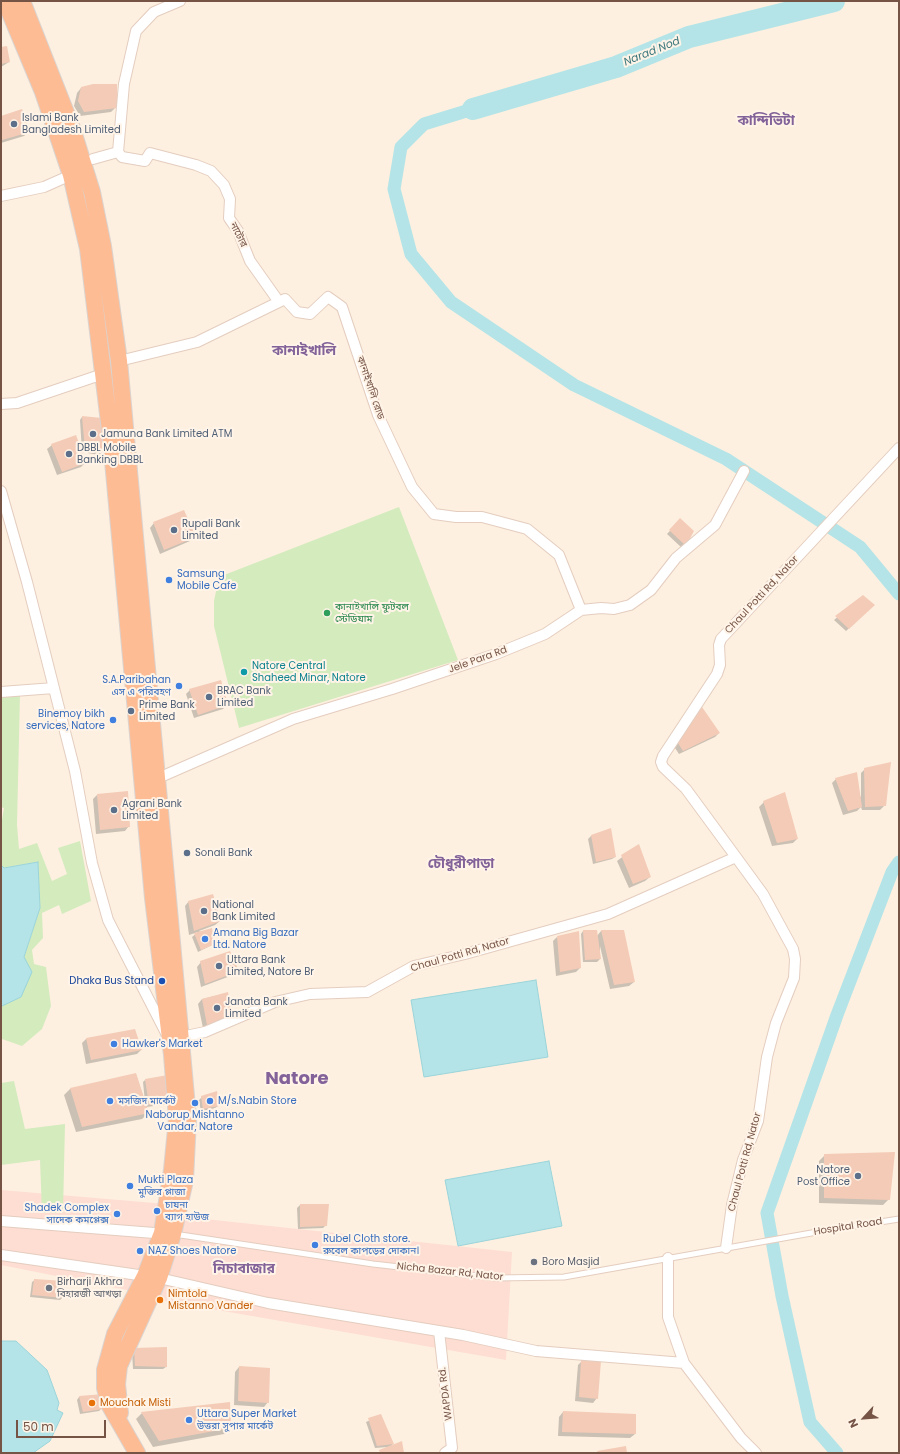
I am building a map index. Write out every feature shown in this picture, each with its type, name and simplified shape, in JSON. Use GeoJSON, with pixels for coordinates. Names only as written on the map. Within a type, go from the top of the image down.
{"type":"FeatureCollection","features":[{"type":"Feature","properties":{"kind":"highway"},"geometry":{"type":"LineString","coordinates":[[5,1],[43,92],[71,175],[88,249],[112,447],[152,890],[176,1047]]}},
{"type":"Feature","properties":{"kind":"highway"},"geometry":{"type":"LineString","coordinates":[[22,1],[72,128],[92,192],[103,246],[119,361],[156,779],[176,1047],[177,1119],[168,1234],[152,1277],[115,1334],[105,1370],[105,1388],[110,1406],[137,1453]]}},
{"type":"Feature","properties":{"kind":"street"},"geometry":{"type":"LineString","coordinates":[[93,159],[118,152],[124,84],[136,31],[154,12],[180,1]]}},
{"type":"Feature","properties":{"kind":"street","name":"নাটোর"},"geometry":{"type":"LineString","coordinates":[[118,152],[122,157],[146,161],[150,153],[196,165],[210,171],[224,185],[230,199],[229,218],[238,231],[250,261],[279,302]]}},
{"type":"Feature","properties":{"kind":"street"},"geometry":{"type":"LineString","coordinates":[[1,196],[44,187],[71,175]]}},
{"type":"Feature","properties":{"kind":"street","name":"কানাইখালি রোড"},"geometry":{"type":"LineString","coordinates":[[279,302],[285,299],[297,312],[310,314],[328,297],[342,307],[378,415],[412,487],[434,514],[482,518],[528,529],[559,555],[581,610]]}},
{"type":"Feature","properties":{"kind":"street"},"geometry":{"type":"LineString","coordinates":[[119,361],[197,342],[279,302]]}},
{"type":"Feature","properties":{"kind":"street"},"geometry":{"type":"LineString","coordinates":[[1,404],[17,403],[103,374]]}},
{"type":"Feature","properties":{"kind":"street","name":"Chaul Potti Rd, Nator"},"geometry":{"type":"LineString","coordinates":[[726,1248],[732,1206],[743,1160],[758,1121],[767,1057],[776,1023],[794,978],[795,959],[793,949],[763,894],[686,789],[663,767],[661,762],[663,756],[717,674],[720,665],[719,645],[722,639],[899,448]]}},
{"type":"Feature","properties":{"kind":"street","name":"Jele Para Rd"},"geometry":{"type":"LineString","coordinates":[[156,779],[293,720],[496,654],[545,634],[581,610],[601,608],[614,609],[630,605],[652,590],[676,558],[715,525],[744,471]]}},
{"type":"Feature","properties":{"kind":"street"},"geometry":{"type":"LineString","coordinates":[[1,491],[27,582],[75,771],[92,863],[108,920],[176,1047]]}},
{"type":"Feature","properties":{"kind":"street"},"geometry":{"type":"LineString","coordinates":[[1,692],[54,688]]}},
{"type":"Feature","properties":{"kind":"street","name":"Chaul Potti Rd, Nator"},"geometry":{"type":"LineString","coordinates":[[176,1047],[205,1032],[275,1002],[310,994],[367,992],[414,966],[608,914],[736,857]]}},
{"type":"Feature","properties":{"kind":"street"},"geometry":{"type":"LineString","coordinates":[[1,1221],[168,1234]]}},
{"type":"Feature","properties":{"kind":"street"},"geometry":{"type":"LineString","coordinates":[[1,1255],[152,1277],[268,1303],[439,1331],[536,1351],[684,1362]]}},
{"type":"Feature","properties":{"kind":"street"},"geometry":{"type":"LineString","coordinates":[[668,1258],[668,1317],[684,1362],[741,1438],[756,1453]]}},
{"type":"Feature","properties":{"kind":"street","name":"WAPDA Rd."},"geometry":{"type":"LineString","coordinates":[[439,1331],[452,1448],[445,1453]]}},
{"type":"Feature","properties":{"kind":"lane","name":"Hospital Road"},"geometry":{"type":"LineString","coordinates":[[798,1235],[899,1219]]}},
{"type":"Feature","properties":{"kind":"lane","name":"Nicha Bazar Rd, Nator"},"geometry":{"type":"LineString","coordinates":[[168,1234],[373,1264],[496,1278],[564,1277],[798,1235]]}},
{"type":"Feature","properties":{"kind":"shaded area"},"geometry":{"type":"Polygon","coordinates":[[[1,1190],[166,1204],[137,1292],[1,1265],[1,1190]]]}},
{"type":"Feature","properties":{"kind":"shaded area"},"geometry":{"type":"Polygon","coordinates":[[[177,1216],[512,1252],[506,1360],[148,1298],[177,1216]]]}},
{"type":"Feature","properties":{"kind":"green space","name":"কানাইখালি ফুটবল স্টেডিয়াম"},"geometry":{"type":"Polygon","coordinates":[[[399,507],[458,660],[239,728],[214,626],[214,601],[219,577],[399,507]]]}},
{"type":"Feature","properties":{"kind":"green space"},"geometry":{"type":"Polygon","coordinates":[[[20,694],[17,825],[19,849],[37,843],[52,881],[67,874],[58,848],[80,841],[91,901],[62,914],[59,905],[42,913],[43,938],[32,950],[34,964],[46,967],[51,1006],[42,1029],[22,1046],[2,1039],[1,1037],[1,1005],[3,1006],[24,957],[40,908],[38,862],[3,868],[1,865],[1,826],[4,808],[1,807],[1,696],[20,694]]]}},
{"type":"Feature","properties":{"kind":"green space"},"geometry":{"type":"Polygon","coordinates":[[[14,1081],[25,1129],[65,1124],[63,1213],[42,1213],[40,1160],[1,1165],[1,1083],[14,1081]]]}},
{"type":"Feature","properties":{"kind":"water"},"geometry":{"type":"Polygon","coordinates":[[[38,862],[40,908],[24,957],[32,972],[21,997],[2,1006],[1,865],[4,868],[38,862]]]}},
{"type":"Feature","properties":{"kind":"water"},"geometry":{"type":"Polygon","coordinates":[[[536,980],[548,1057],[424,1077],[411,1000],[536,980]]]}},
{"type":"Feature","properties":{"kind":"water"},"geometry":{"type":"Polygon","coordinates":[[[549,1161],[562,1226],[458,1246],[445,1180],[549,1161]]]}},
{"type":"Feature","properties":{"kind":"water"},"geometry":{"type":"Polygon","coordinates":[[[1,1341],[16,1341],[47,1370],[59,1403],[57,1410],[63,1413],[50,1441],[33,1453],[1,1453],[1,1341]]]}},
{"type":"Feature","properties":{"kind":"building"},"geometry":{"type":"Polygon","coordinates":[[[7,46],[10,62],[1,64],[1,47],[7,46]]]}},
{"type":"Feature","properties":{"kind":"building"},"geometry":{"type":"Polygon","coordinates":[[[93,84],[117,84],[117,108],[84,112],[78,101],[81,87],[93,84]]]}},
{"type":"Feature","properties":{"kind":"building","name":"Islami Bank Bangladesh Limited"},"geometry":{"type":"Polygon","coordinates":[[[22,109],[30,132],[2,140],[1,116],[22,109]]]}},
{"type":"Feature","properties":{"kind":"building","name":"Jamuna Bank Limited ATM"},"geometry":{"type":"Polygon","coordinates":[[[82,416],[102,418],[103,452],[85,450],[82,416]]]}},
{"type":"Feature","properties":{"kind":"building","name":"DBBL Mobile Banking DBBL"},"geometry":{"type":"Polygon","coordinates":[[[76,435],[86,463],[62,472],[51,444],[76,435]]]}},
{"type":"Feature","properties":{"kind":"building","name":"Rupali Bank Limited"},"geometry":{"type":"Polygon","coordinates":[[[184,510],[196,537],[164,550],[153,522],[184,510]]]}},
{"type":"Feature","properties":{"kind":"building"},"geometry":{"type":"Polygon","coordinates":[[[680,518],[694,531],[686,546],[669,530],[680,518]]]}},
{"type":"Feature","properties":{"kind":"building"},"geometry":{"type":"Polygon","coordinates":[[[863,595],[875,605],[849,629],[835,616],[863,595]]]}},
{"type":"Feature","properties":{"kind":"building","name":"BRAC Bank Limited"},"geometry":{"type":"Polygon","coordinates":[[[221,680],[228,705],[198,715],[189,689],[221,680]]]}},
{"type":"Feature","properties":{"kind":"building"},"geometry":{"type":"Polygon","coordinates":[[[702,707],[720,733],[683,751],[676,740],[702,707]]]}},
{"type":"Feature","properties":{"kind":"building"},"geometry":{"type":"Polygon","coordinates":[[[891,762],[886,806],[865,807],[864,768],[891,762]]]}},
{"type":"Feature","properties":{"kind":"building"},"geometry":{"type":"Polygon","coordinates":[[[857,772],[862,807],[848,811],[835,778],[857,772]]]}},
{"type":"Feature","properties":{"kind":"building","name":"Agrani Bank Limited"},"geometry":{"type":"Polygon","coordinates":[[[128,791],[130,827],[100,830],[97,794],[128,791]]]}},
{"type":"Feature","properties":{"kind":"building"},"geometry":{"type":"Polygon","coordinates":[[[785,792],[798,839],[777,843],[763,801],[785,792]]]}},
{"type":"Feature","properties":{"kind":"building"},"geometry":{"type":"Polygon","coordinates":[[[611,828],[616,857],[596,862],[591,835],[611,828]]]}},
{"type":"Feature","properties":{"kind":"building"},"geometry":{"type":"Polygon","coordinates":[[[639,844],[651,877],[633,884],[621,855],[639,844]]]}},
{"type":"Feature","properties":{"kind":"building","name":"National Bank Limited"},"geometry":{"type":"Polygon","coordinates":[[[213,894],[221,921],[194,931],[188,901],[213,894]]]}},
{"type":"Feature","properties":{"kind":"building","name":"Amana Big Bazar Ltd. Natore"},"geometry":{"type":"Polygon","coordinates":[[[212,928],[215,944],[201,950],[194,933],[212,928]]]}},
{"type":"Feature","properties":{"kind":"building"},"geometry":{"type":"Polygon","coordinates":[[[583,930],[597,930],[601,959],[585,960],[583,930]]]}},
{"type":"Feature","properties":{"kind":"building"},"geometry":{"type":"Polygon","coordinates":[[[601,930],[624,930],[635,982],[614,985],[601,930]]]}},
{"type":"Feature","properties":{"kind":"building"},"geometry":{"type":"Polygon","coordinates":[[[579,931],[581,968],[560,972],[557,936],[579,931]]]}},
{"type":"Feature","properties":{"kind":"building","name":"Uttara Bank Limited, Natore Br"},"geometry":{"type":"Polygon","coordinates":[[[230,951],[239,971],[205,984],[200,961],[230,951]]]}},
{"type":"Feature","properties":{"kind":"building","name":"Janata Bank Limited"},"geometry":{"type":"Polygon","coordinates":[[[228,992],[232,1018],[207,1025],[202,999],[228,992]]]}},
{"type":"Feature","properties":{"kind":"building","name":"Hawker's Market"},"geometry":{"type":"Polygon","coordinates":[[[135,1029],[142,1050],[91,1060],[86,1038],[135,1029]]]}},
{"type":"Feature","properties":{"kind":"building","name":"মসজিদ মার্কেট"},"geometry":{"type":"Polygon","coordinates":[[[136,1073],[149,1113],[82,1127],[70,1088],[136,1073]]]}},
{"type":"Feature","properties":{"kind":"building"},"geometry":{"type":"Polygon","coordinates":[[[168,1075],[173,1102],[149,1105],[145,1079],[168,1075]]]}},
{"type":"Feature","properties":{"kind":"building","name":"M/s.Nabin Store"},"geometry":{"type":"Polygon","coordinates":[[[217,1091],[219,1106],[203,1109],[201,1096],[217,1091]]]}},
{"type":"Feature","properties":{"kind":"building","name":"Natore Post Office"},"geometry":{"type":"Polygon","coordinates":[[[895,1152],[890,1200],[824,1198],[824,1154],[895,1152]]]}},
{"type":"Feature","properties":{"kind":"building"},"geometry":{"type":"Polygon","coordinates":[[[300,1204],[329,1204],[327,1226],[300,1227],[300,1204]]]}},
{"type":"Feature","properties":{"kind":"building","name":"Birharji Akhra বিহারজী আখড়া"},"geometry":{"type":"Polygon","coordinates":[[[34,1279],[65,1281],[64,1298],[32,1295],[34,1279]]]}},
{"type":"Feature","properties":{"kind":"building"},"geometry":{"type":"Polygon","coordinates":[[[167,1347],[167,1367],[135,1366],[134,1348],[167,1347]]]}},
{"type":"Feature","properties":{"kind":"building"},"geometry":{"type":"Polygon","coordinates":[[[581,1360],[601,1361],[598,1399],[579,1397],[581,1360]]]}},
{"type":"Feature","properties":{"kind":"building"},"geometry":{"type":"Polygon","coordinates":[[[239,1366],[270,1368],[269,1403],[238,1401],[239,1366]]]}},
{"type":"Feature","properties":{"kind":"building","name":"Mouchak Misti"},"geometry":{"type":"Polygon","coordinates":[[[104,1394],[103,1409],[83,1412],[79,1396],[104,1394]]]}},
{"type":"Feature","properties":{"kind":"building","name":"Uttara Super Market উত্তরা সুপার মার্কেট"},"geometry":{"type":"Polygon","coordinates":[[[230,1402],[231,1428],[159,1441],[141,1412],[230,1402]]]}},
{"type":"Feature","properties":{"kind":"building"},"geometry":{"type":"Polygon","coordinates":[[[563,1411],[636,1414],[636,1434],[562,1432],[563,1411]]]}},
{"type":"Feature","properties":{"kind":"building"},"geometry":{"type":"Polygon","coordinates":[[[381,1414],[394,1444],[377,1446],[368,1418],[381,1414]]]}},
{"type":"Feature","properties":{"kind":"building"},"geometry":{"type":"Polygon","coordinates":[[[402,1441],[404,1453],[380,1453],[379,1450],[402,1441]]]}},
{"type":"Feature","properties":{"kind":"building"},"geometry":{"type":"Polygon","coordinates":[[[626,1446],[627,1453],[598,1453],[597,1451],[626,1446]]]}},
{"type":"Feature","properties":{"kind":"waterway","name":"Narad Nod"},"geometry":{"type":"LineString","coordinates":[[473,109],[616,67],[689,37],[834,1]]}},
{"type":"Feature","properties":{"kind":"waterway"},"geometry":{"type":"LineString","coordinates":[[473,109],[424,124],[401,147],[394,189],[411,254],[451,302],[574,385],[726,459],[860,547],[899,594]]}},
{"type":"Feature","properties":{"kind":"waterway"},"geometry":{"type":"LineString","coordinates":[[837,1453],[810,1422],[782,1296],[767,1213],[837,1015],[892,872],[899,862]]}},
{"type":"Feature","properties":{"kind":"place","name":"Islami Bank Bangladesh Limited"},"geometry":{"type":"Point","coordinates":[14,124]}},
{"type":"Feature","properties":{"kind":"place","name":"Jamuna Bank Limited ATM"},"geometry":{"type":"Point","coordinates":[93,434]}},
{"type":"Feature","properties":{"kind":"place","name":"DBBL Mobile Banking DBBL"},"geometry":{"type":"Point","coordinates":[69,454]}},
{"type":"Feature","properties":{"kind":"place","name":"Rupali Bank Limited"},"geometry":{"type":"Point","coordinates":[174,530]}},
{"type":"Feature","properties":{"kind":"place","name":"Samsung Mobile Cafe"},"geometry":{"type":"Point","coordinates":[169,580]}},
{"type":"Feature","properties":{"kind":"place","name":"কানাইখালি ফুটবল স্টেডিয়াম"},"geometry":{"type":"Point","coordinates":[327,613]}},
{"type":"Feature","properties":{"kind":"place","name":"Natore Central Shaheed Minar, Natore"},"geometry":{"type":"Point","coordinates":[244,672]}},
{"type":"Feature","properties":{"kind":"place","name":"S.A.Paribahan এস এ পরিবহণ"},"geometry":{"type":"Point","coordinates":[179,686]}},
{"type":"Feature","properties":{"kind":"place","name":"BRAC Bank Limited"},"geometry":{"type":"Point","coordinates":[209,697]}},
{"type":"Feature","properties":{"kind":"place","name":"Prime Bank Limited"},"geometry":{"type":"Point","coordinates":[131,711]}},
{"type":"Feature","properties":{"kind":"place","name":"Binemoy bikh services, Natore"},"geometry":{"type":"Point","coordinates":[113,720]}},
{"type":"Feature","properties":{"kind":"place","name":"Agrani Bank Limited"},"geometry":{"type":"Point","coordinates":[114,810]}},
{"type":"Feature","properties":{"kind":"place","name":"Sonali Bank"},"geometry":{"type":"Point","coordinates":[187,853]}},
{"type":"Feature","properties":{"kind":"place","name":"National Bank Limited"},"geometry":{"type":"Point","coordinates":[204,911]}},
{"type":"Feature","properties":{"kind":"place","name":"Amana Big Bazar Ltd. Natore"},"geometry":{"type":"Point","coordinates":[205,939]}},
{"type":"Feature","properties":{"kind":"place","name":"Uttara Bank Limited, Natore Br"},"geometry":{"type":"Point","coordinates":[219,966]}},
{"type":"Feature","properties":{"kind":"place","name":"Dhaka Bus Stand"},"geometry":{"type":"Point","coordinates":[162,981]}},
{"type":"Feature","properties":{"kind":"place","name":"Janata Bank Limited"},"geometry":{"type":"Point","coordinates":[217,1008]}},
{"type":"Feature","properties":{"kind":"place","name":"Hawker's Market"},"geometry":{"type":"Point","coordinates":[114,1044]}},
{"type":"Feature","properties":{"kind":"place","name":"মসজিদ মার্কেট"},"geometry":{"type":"Point","coordinates":[110,1101]}},
{"type":"Feature","properties":{"kind":"place","name":"M/s.Nabin Store"},"geometry":{"type":"Point","coordinates":[210,1101]}},
{"type":"Feature","properties":{"kind":"place","name":"Naborup Mishtanno Vandar, Natore"},"geometry":{"type":"Point","coordinates":[195,1103]}},
{"type":"Feature","properties":{"kind":"place","name":"Natore Post Office"},"geometry":{"type":"Point","coordinates":[858,1176]}},
{"type":"Feature","properties":{"kind":"place","name":"Mukti Plaza মুক্তির প্লাজা"},"geometry":{"type":"Point","coordinates":[130,1186]}},
{"type":"Feature","properties":{"kind":"place","name":"চায়না ব্যাগ হাউজ"},"geometry":{"type":"Point","coordinates":[157,1211]}},
{"type":"Feature","properties":{"kind":"place","name":"Shadek Complex সাদেক কমপ্লেক্স"},"geometry":{"type":"Point","coordinates":[117,1214]}},
{"type":"Feature","properties":{"kind":"place","name":"Rubel Cloth store. রুবেল কাপড়ের দোকান।"},"geometry":{"type":"Point","coordinates":[315,1245]}},
{"type":"Feature","properties":{"kind":"place","name":"NAZ Shoes Natore"},"geometry":{"type":"Point","coordinates":[140,1251]}},
{"type":"Feature","properties":{"kind":"place","name":"Boro Masjid"},"geometry":{"type":"Point","coordinates":[534,1262]}},
{"type":"Feature","properties":{"kind":"place","name":"Birharji Akhra বিহারজী আখড়া"},"geometry":{"type":"Point","coordinates":[49,1288]}},
{"type":"Feature","properties":{"kind":"place","name":"Nimtola Mistanno Vander"},"geometry":{"type":"Point","coordinates":[160,1300]}},
{"type":"Feature","properties":{"kind":"place","name":"Mouchak Misti"},"geometry":{"type":"Point","coordinates":[92,1403]}},
{"type":"Feature","properties":{"kind":"place","name":"Uttara Super Market উত্তরা সুপার মার্কেট"},"geometry":{"type":"Point","coordinates":[189,1420]}},
{"type":"Feature","properties":{"kind":"district","name":"কান্দিভিটা"},"geometry":{"type":"Point","coordinates":[766,121]}},
{"type":"Feature","properties":{"kind":"district","name":"কানাইখালি"},"geometry":{"type":"Point","coordinates":[304,351]}},
{"type":"Feature","properties":{"kind":"district","name":"চৌধুরীপাড়া"},"geometry":{"type":"Point","coordinates":[461,864]}},
{"type":"Feature","properties":{"kind":"district","name":"Natore"},"geometry":{"type":"Point","coordinates":[297,1079]}},
{"type":"Feature","properties":{"kind":"district","name":"নিচাবাজার"},"geometry":{"type":"Point","coordinates":[244,1269]}}]}
